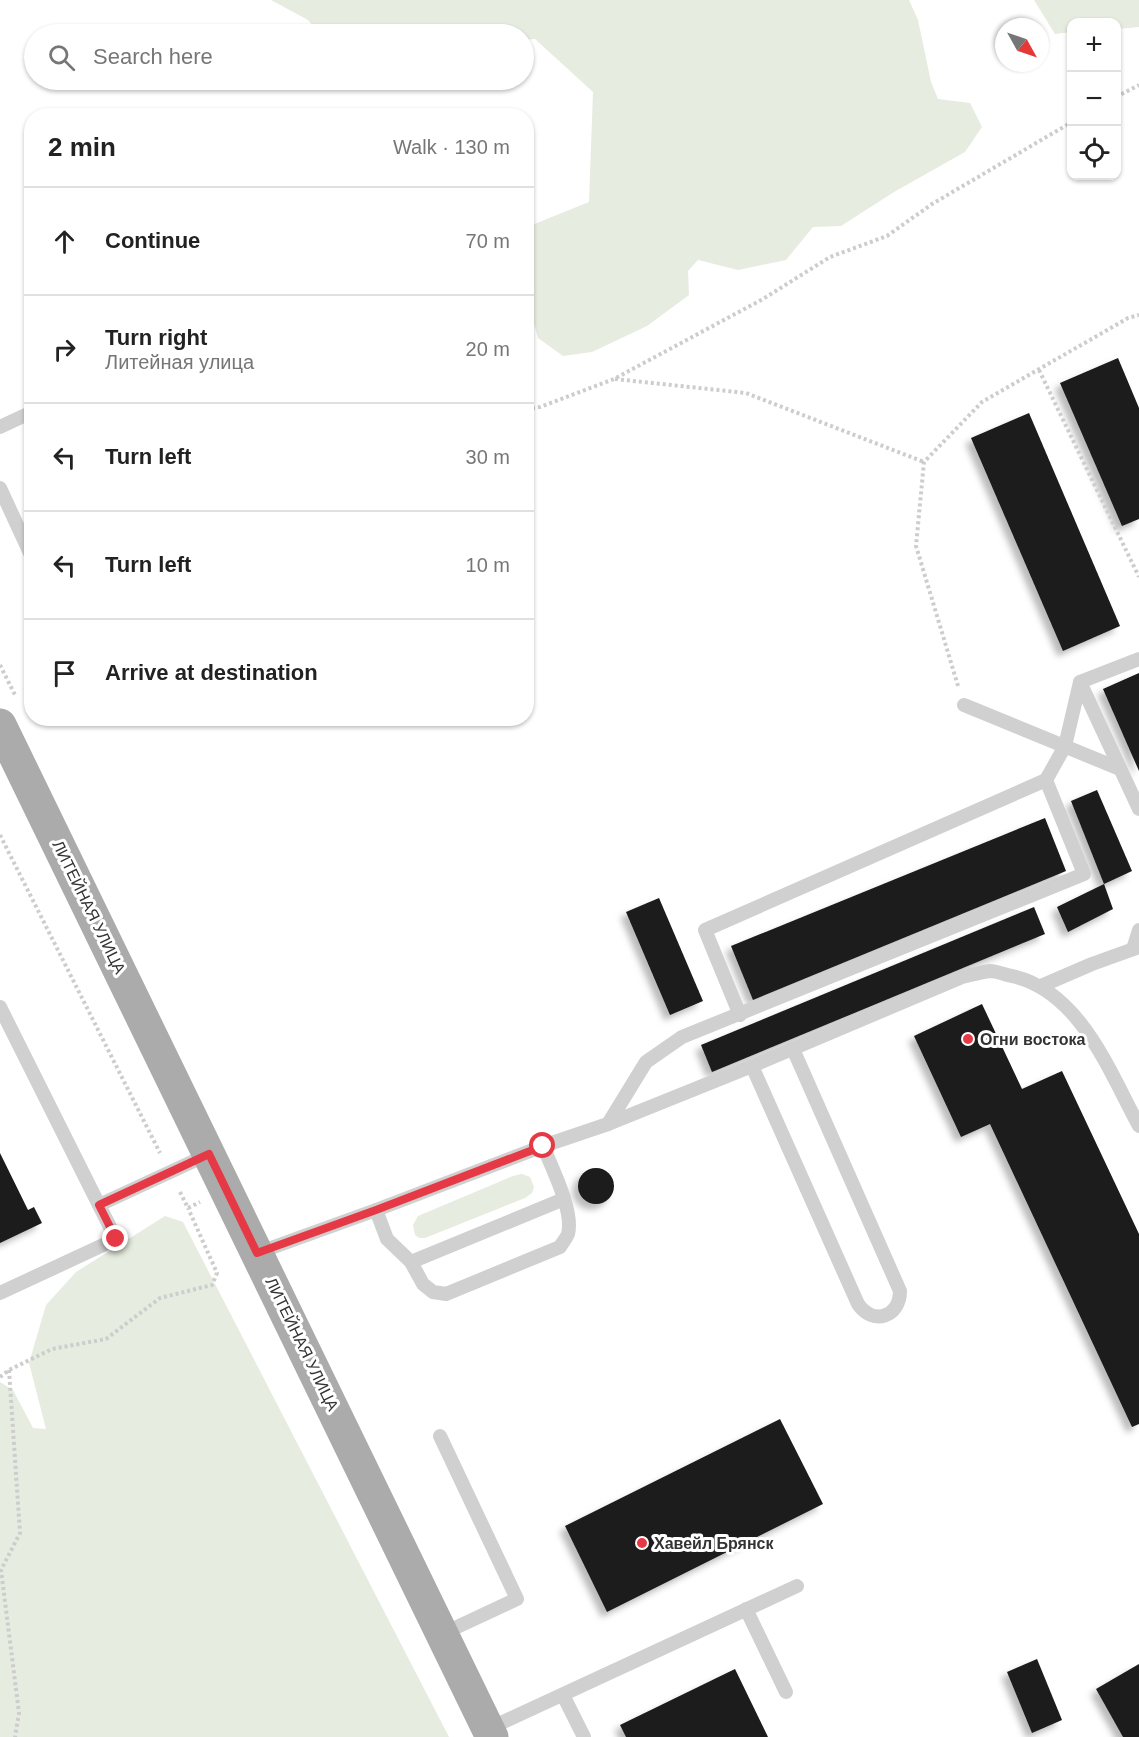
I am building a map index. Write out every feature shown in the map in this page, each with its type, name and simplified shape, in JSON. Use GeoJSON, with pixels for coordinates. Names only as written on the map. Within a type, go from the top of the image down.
{"type":"FeatureCollection","features":[{"type":"Feature","properties":{"kind":"main road","name":"ЛИТЕЙНАЯ УЛИЦА"},"geometry":{"type":"LineString","coordinates":[[0,726],[490,1733]]}},
{"type":"Feature","properties":{"kind":"lane"},"geometry":{"type":"LineString","coordinates":[[0,427],[24,416]]}},
{"type":"Feature","properties":{"kind":"lane"},"geometry":{"type":"LineString","coordinates":[[0,488],[24,540]]}},
{"type":"Feature","properties":{"kind":"lane"},"geometry":{"type":"LineString","coordinates":[[1080,682],[1139,658]]}},
{"type":"Feature","properties":{"kind":"lane"},"geometry":{"type":"LineString","coordinates":[[740,1014],[705,930],[1046,780],[1065,747],[1080,682]]}},
{"type":"Feature","properties":{"kind":"lane"},"geometry":{"type":"LineString","coordinates":[[1080,682],[1139,809]]}},
{"type":"Feature","properties":{"kind":"lane"},"geometry":{"type":"LineString","coordinates":[[964,705],[1120,769]]}},
{"type":"Feature","properties":{"kind":"lane"},"geometry":{"type":"LineString","coordinates":[[608,1124],[646,1062],[682,1037],[1084,874],[1046,780]]}},
{"type":"Feature","properties":{"kind":"lane"},"geometry":{"type":"LineString","coordinates":[[1041,986],[1092,963],[1136,948],[1139,930]]}},
{"type":"Feature","properties":{"kind":"lane"},"geometry":{"type":"LineString","coordinates":[[257,1253],[608,1124],[793,1049],[962,976],[990,971],[1021,978],[1041,986],[1069,1008],[1093,1039],[1139,1126]]}},
{"type":"Feature","properties":{"kind":"lane"},"geometry":{"type":"LineString","coordinates":[[0,1007],[116,1239],[0,1293]]}},
{"type":"Feature","properties":{"kind":"lane"},"geometry":{"type":"LineString","coordinates":[[752,1066],[858,1304],[868,1314],[879,1318],[889,1313],[899,1303],[900,1291],[793,1049]]}},
{"type":"Feature","properties":{"kind":"lane"},"geometry":{"type":"LineString","coordinates":[[376,1210],[387,1239],[411,1262],[423,1284],[433,1292],[446,1294],[560,1246],[567,1236],[569,1223],[564,1199],[543,1146]]}},
{"type":"Feature","properties":{"kind":"lane"},"geometry":{"type":"LineString","coordinates":[[99,1205],[209,1154]]}},
{"type":"Feature","properties":{"kind":"lane"},"geometry":{"type":"LineString","coordinates":[[411,1262],[564,1199]]}},
{"type":"Feature","properties":{"kind":"lane"},"geometry":{"type":"LineString","coordinates":[[440,1436],[517,1599],[442,1634]]}},
{"type":"Feature","properties":{"kind":"lane"},"geometry":{"type":"LineString","coordinates":[[490,1733],[563,1695],[796,1586]]}},
{"type":"Feature","properties":{"kind":"lane"},"geometry":{"type":"LineString","coordinates":[[746,1609],[786,1692]]}},
{"type":"Feature","properties":{"kind":"lane"},"geometry":{"type":"LineString","coordinates":[[563,1695],[584,1737]]}},
{"type":"Feature","properties":{"kind":"path"},"geometry":{"type":"LineString","coordinates":[[1121,94],[1139,85]]}},
{"type":"Feature","properties":{"kind":"path"},"geometry":{"type":"LineString","coordinates":[[534,408],[614,379],[763,298],[831,257],[887,236],[932,204],[1067,124]]}},
{"type":"Feature","properties":{"kind":"path"},"geometry":{"type":"LineString","coordinates":[[964,705],[916,546],[924,462],[982,402],[1128,318],[1139,315]]}},
{"type":"Feature","properties":{"kind":"path"},"geometry":{"type":"LineString","coordinates":[[1039,370],[1139,577]]}},
{"type":"Feature","properties":{"kind":"path"},"geometry":{"type":"LineString","coordinates":[[614,379],[746,393],[924,462]]}},
{"type":"Feature","properties":{"kind":"path"},"geometry":{"type":"LineString","coordinates":[[0,835],[188,1208],[217,1273],[212,1285],[160,1298],[106,1339],[52,1349],[9,1370],[0,1377]]}},
{"type":"Feature","properties":{"kind":"path"},"geometry":{"type":"LineString","coordinates":[[188,1208],[203,1201]]}},
{"type":"Feature","properties":{"kind":"path"},"geometry":{"type":"LineString","coordinates":[[9,1370],[20,1533],[1,1570],[19,1713],[15,1737]]}},
{"type":"Feature","properties":{"kind":"shaded area"},"geometry":{"type":"Polygon","coordinates":[[[271,0],[909,0],[918,20],[931,82],[938,99],[970,103],[982,127],[965,152],[894,192],[841,226],[813,227],[786,260],[738,270],[698,260],[688,271],[689,295],[647,326],[592,352],[563,356],[538,338],[534,324],[534,224],[589,202],[593,92],[534,39],[534,24],[311,24],[271,0]]]}},
{"type":"Feature","properties":{"kind":"shaded area"},"geometry":{"type":"Polygon","coordinates":[[[1034,0],[1139,0],[1139,27],[1121,29],[1121,18],[1067,18],[1067,32],[1055,34],[1049,24],[1049,18],[1045,18],[1034,0]]]}},
{"type":"Feature","properties":{"kind":"shaded area"},"geometry":{"type":"Polygon","coordinates":[[[522,1174],[530,1177],[534,1187],[532,1193],[525,1198],[425,1238],[415,1235],[413,1225],[418,1216],[522,1174]]]}},
{"type":"Feature","properties":{"kind":"shaded area"},"geometry":{"type":"Polygon","coordinates":[[[165,1216],[183,1222],[449,1737],[0,1737],[0,1382],[13,1390],[33,1428],[46,1429],[29,1363],[46,1305],[76,1272],[165,1216]]]}},
{"type":"Feature","properties":{"kind":"building"},"geometry":{"type":"Polygon","coordinates":[[[1118,358],[1139,408],[1139,519],[1122,526],[1060,383],[1118,358]]]}},
{"type":"Feature","properties":{"kind":"building"},"geometry":{"type":"Polygon","coordinates":[[[1029,413],[1120,626],[1063,651],[971,438],[1029,413]]]}},
{"type":"Feature","properties":{"kind":"building"},"geometry":{"type":"Polygon","coordinates":[[[1139,673],[1139,771],[1103,689],[1139,673]]]}},
{"type":"Feature","properties":{"kind":"building"},"geometry":{"type":"Polygon","coordinates":[[[1097,790],[1132,871],[1104,884],[1071,801],[1097,790]]]}},
{"type":"Feature","properties":{"kind":"building"},"geometry":{"type":"Polygon","coordinates":[[[1045,818],[1066,871],[753,1000],[731,946],[1045,818]]]}},
{"type":"Feature","properties":{"kind":"building"},"geometry":{"type":"Polygon","coordinates":[[[1104,884],[1113,909],[1068,932],[1057,907],[1104,884]]]}},
{"type":"Feature","properties":{"kind":"building"},"geometry":{"type":"Polygon","coordinates":[[[659,898],[703,1001],[670,1015],[626,912],[659,898]]]}},
{"type":"Feature","properties":{"kind":"building"},"geometry":{"type":"Polygon","coordinates":[[[1034,907],[1045,934],[712,1072],[701,1045],[1034,907]]]}},
{"type":"Feature","properties":{"kind":"building"},"geometry":{"type":"Polygon","coordinates":[[[982,1004],[1022,1089],[1062,1071],[1139,1234],[1139,1424],[1132,1427],[990,1124],[961,1137],[914,1036],[982,1004]]]}},
{"type":"Feature","properties":{"kind":"building"},"geometry":{"type":"Polygon","coordinates":[[[0,1153],[28,1210],[34,1207],[42,1223],[0,1243],[0,1153]]]}},
{"type":"Feature","properties":{"kind":"building"},"geometry":{"type":"Polygon","coordinates":[[[596,1168],[609,1173],[614,1186],[609,1199],[596,1204],[583,1199],[578,1186],[583,1173],[596,1168]]]}},
{"type":"Feature","properties":{"kind":"building"},"geometry":{"type":"Polygon","coordinates":[[[780,1419],[823,1504],[607,1612],[565,1526],[780,1419]]]}},
{"type":"Feature","properties":{"kind":"building"},"geometry":{"type":"Polygon","coordinates":[[[1037,1659],[1062,1720],[1032,1733],[1007,1672],[1037,1659]]]}},
{"type":"Feature","properties":{"kind":"building"},"geometry":{"type":"Polygon","coordinates":[[[1139,1664],[1139,1737],[1123,1737],[1096,1689],[1139,1664]]]}},
{"type":"Feature","properties":{"kind":"building"},"geometry":{"type":"Polygon","coordinates":[[[735,1669],[768,1737],[626,1737],[620,1725],[735,1669]]]}},
{"type":"Feature","properties":{"kind":"place","name":"Огни востока"},"geometry":{"type":"Point","coordinates":[968,1039]}},
{"type":"Feature","properties":{"kind":"place","name":"Хавейл Брянск"},"geometry":{"type":"Point","coordinates":[642,1543]}},
{"type":"Feature","properties":{"kind":"route"},"geometry":{"type":"LineString","coordinates":[[116,1239],[99,1205],[209,1154],[257,1253],[543,1146]]}}]}
